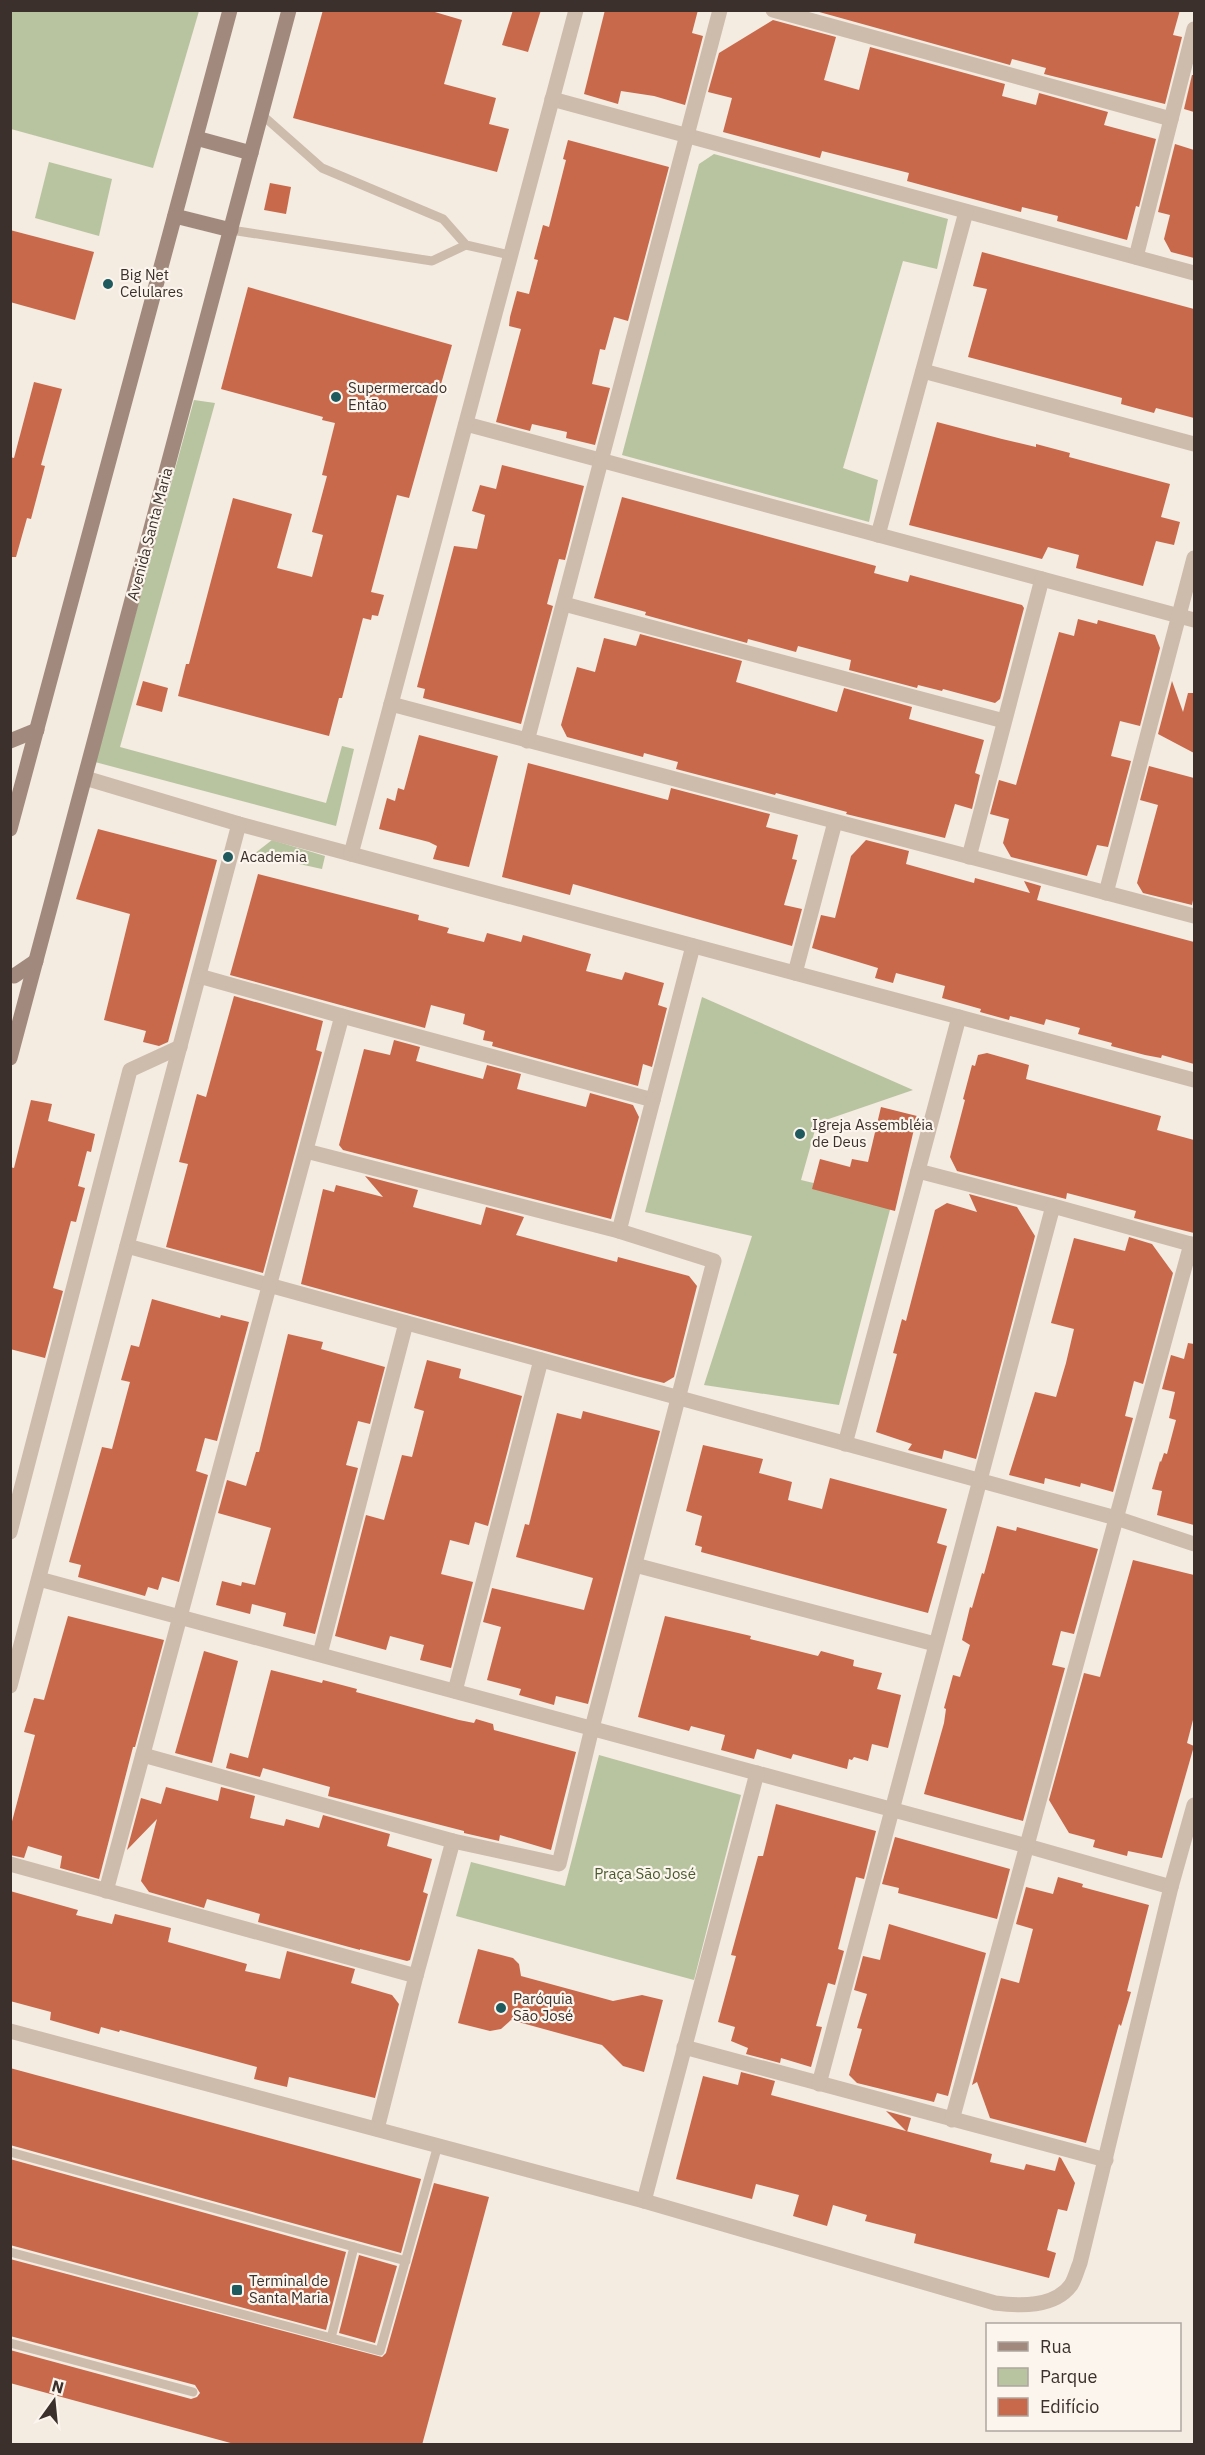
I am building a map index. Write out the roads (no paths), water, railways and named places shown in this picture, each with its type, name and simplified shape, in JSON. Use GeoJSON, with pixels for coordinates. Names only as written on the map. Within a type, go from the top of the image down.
{"type":"FeatureCollection","features":[{"type":"Feature","properties":{"kind":"main road"},"geometry":{"type":"LineString","coordinates":[[10,829],[16,781],[37,730],[230,10]]}},
{"type":"Feature","properties":{"kind":"main road","name":"Avenida Santa Maria"},"geometry":{"type":"LineString","coordinates":[[11,1055],[289,10]]}},
{"type":"Feature","properties":{"kind":"main road"},"geometry":{"type":"LineString","coordinates":[[196,138],[251,153]]}},
{"type":"Feature","properties":{"kind":"main road"},"geometry":{"type":"LineString","coordinates":[[175,216],[231,230]]}},
{"type":"Feature","properties":{"kind":"main road"},"geometry":{"type":"LineString","coordinates":[[10,741],[37,730]]}},
{"type":"Feature","properties":{"kind":"main road"},"geometry":{"type":"LineString","coordinates":[[10,975],[14,976],[36,961]]}},
{"type":"Feature","properties":{"kind":"street"},"geometry":{"type":"LineString","coordinates":[[351,854],[576,10]]}},
{"type":"Feature","properties":{"kind":"street"},"geometry":{"type":"LineString","coordinates":[[527,741],[720,10]]}},
{"type":"Feature","properties":{"kind":"street"},"geometry":{"type":"LineString","coordinates":[[773,10],[1171,119]]}},
{"type":"Feature","properties":{"kind":"street"},"geometry":{"type":"LineString","coordinates":[[1136,257],[1194,29]]}},
{"type":"Feature","properties":{"kind":"street"},"geometry":{"type":"LineString","coordinates":[[552,99],[1194,273]]}},
{"type":"Feature","properties":{"kind":"street"},"geometry":{"type":"LineString","coordinates":[[878,535],[966,212]]}},
{"type":"Feature","properties":{"kind":"street"},"geometry":{"type":"LineString","coordinates":[[923,371],[1194,444]]}},
{"type":"Feature","properties":{"kind":"street"},"geometry":{"type":"LineString","coordinates":[[466,424],[1194,620]]}},
{"type":"Feature","properties":{"kind":"street"},"geometry":{"type":"LineString","coordinates":[[1106,893],[1194,558]]}},
{"type":"Feature","properties":{"kind":"street"},"geometry":{"type":"LineString","coordinates":[[969,857],[1042,579]]}},
{"type":"Feature","properties":{"kind":"street"},"geometry":{"type":"LineString","coordinates":[[564,604],[1004,721]]}},
{"type":"Feature","properties":{"kind":"street"},"geometry":{"type":"LineString","coordinates":[[391,704],[1194,916]]}},
{"type":"Feature","properties":{"kind":"street"},"geometry":{"type":"LineString","coordinates":[[85,778],[239,824],[1194,1080]]}},
{"type":"Feature","properties":{"kind":"street"},"geometry":{"type":"LineString","coordinates":[[795,973],[835,822]]}},
{"type":"Feature","properties":{"kind":"street"},"geometry":{"type":"LineString","coordinates":[[10,1686],[239,824]]}},
{"type":"Feature","properties":{"kind":"street"},"geometry":{"type":"LineString","coordinates":[[619,1231],[693,946]]}},
{"type":"Feature","properties":{"kind":"street"},"geometry":{"type":"LineString","coordinates":[[199,976],[653,1100]]}},
{"type":"Feature","properties":{"kind":"street"},"geometry":{"type":"LineString","coordinates":[[106,1891],[342,1016]]}},
{"type":"Feature","properties":{"kind":"street"},"geometry":{"type":"LineString","coordinates":[[844,1444],[959,1017]]}},
{"type":"Feature","properties":{"kind":"street"},"geometry":{"type":"LineString","coordinates":[[10,1532],[130,1070],[180,1047]]}},
{"type":"Feature","properties":{"kind":"street"},"geometry":{"type":"LineString","coordinates":[[143,1755],[453,1841],[558,1864],[714,1261],[619,1231],[306,1151]]}},
{"type":"Feature","properties":{"kind":"street"},"geometry":{"type":"LineString","coordinates":[[918,1171],[1193,1244],[952,2120]]}},
{"type":"Feature","properties":{"kind":"street"},"geometry":{"type":"LineString","coordinates":[[819,2084],[1053,1206]]}},
{"type":"Feature","properties":{"kind":"street"},"geometry":{"type":"LineString","coordinates":[[128,1246],[1116,1518],[1194,1544]]}},
{"type":"Feature","properties":{"kind":"street"},"geometry":{"type":"LineString","coordinates":[[320,1654],[406,1323]]}},
{"type":"Feature","properties":{"kind":"street"},"geometry":{"type":"LineString","coordinates":[[455,1691],[541,1360]]}},
{"type":"Feature","properties":{"kind":"street"},"geometry":{"type":"LineString","coordinates":[[635,1564],[935,1644]]}},
{"type":"Feature","properties":{"kind":"street"},"geometry":{"type":"LineString","coordinates":[[39,1579],[1027,1845],[1171,1887]]}},
{"type":"Feature","properties":{"kind":"street"},"geometry":{"type":"LineString","coordinates":[[644,2200],[758,1773]]}},
{"type":"Feature","properties":{"kind":"street"},"geometry":{"type":"LineString","coordinates":[[10,2031],[644,2200],[994,2303],[1020,2306],[1056,2297],[1071,2285],[1080,2263],[1171,1887],[1194,1805]]}},
{"type":"Feature","properties":{"kind":"street"},"geometry":{"type":"LineString","coordinates":[[376,2129],[453,1841]]}},
{"type":"Feature","properties":{"kind":"street"},"geometry":{"type":"LineString","coordinates":[[10,1864],[416,1976]]}},
{"type":"Feature","properties":{"kind":"street"},"geometry":{"type":"LineString","coordinates":[[684,2047],[1106,2160]]}},
{"type":"Feature","properties":{"kind":"lane"},"geometry":{"type":"LineString","coordinates":[[261,114],[322,168],[443,219],[466,245],[510,255]]}},
{"type":"Feature","properties":{"kind":"lane"},"geometry":{"type":"LineString","coordinates":[[231,230],[432,261],[466,245]]}},
{"type":"Feature","properties":{"kind":"lane"},"geometry":{"type":"LineString","coordinates":[[10,2252],[380,2350],[438,2145]]}},
{"type":"Feature","properties":{"kind":"lane"},"geometry":{"type":"LineString","coordinates":[[10,2152],[406,2261]]}},
{"type":"Feature","properties":{"kind":"lane"},"geometry":{"type":"LineString","coordinates":[[331,2338],[354,2247]]}},
{"type":"Feature","properties":{"kind":"lane"},"geometry":{"type":"LineString","coordinates":[[10,2343],[193,2392]]}},
{"type":"Feature","properties":{"kind":"place","name":"Big Net Celulares"},"geometry":{"type":"Point","coordinates":[108,284]}},
{"type":"Feature","properties":{"kind":"place","name":"Supermercado Então"},"geometry":{"type":"Point","coordinates":[336,397]}},
{"type":"Feature","properties":{"kind":"place","name":"Academia"},"geometry":{"type":"Point","coordinates":[228,857]}},
{"type":"Feature","properties":{"kind":"place","name":"Igreja Assembléia de Deus"},"geometry":{"type":"Point","coordinates":[800,1134]}},
{"type":"Feature","properties":{"kind":"place","name":"Paróquia São José"},"geometry":{"type":"Point","coordinates":[501,2008]}},
{"type":"Feature","properties":{"kind":"place","name":"Terminal de Santa Maria"},"geometry":{"type":"Point","coordinates":[237,2290]}},
{"type":"Feature","properties":{"kind":"park label","name":"Praça São José"},"geometry":{"type":"Point","coordinates":[645,1874]}}]}
